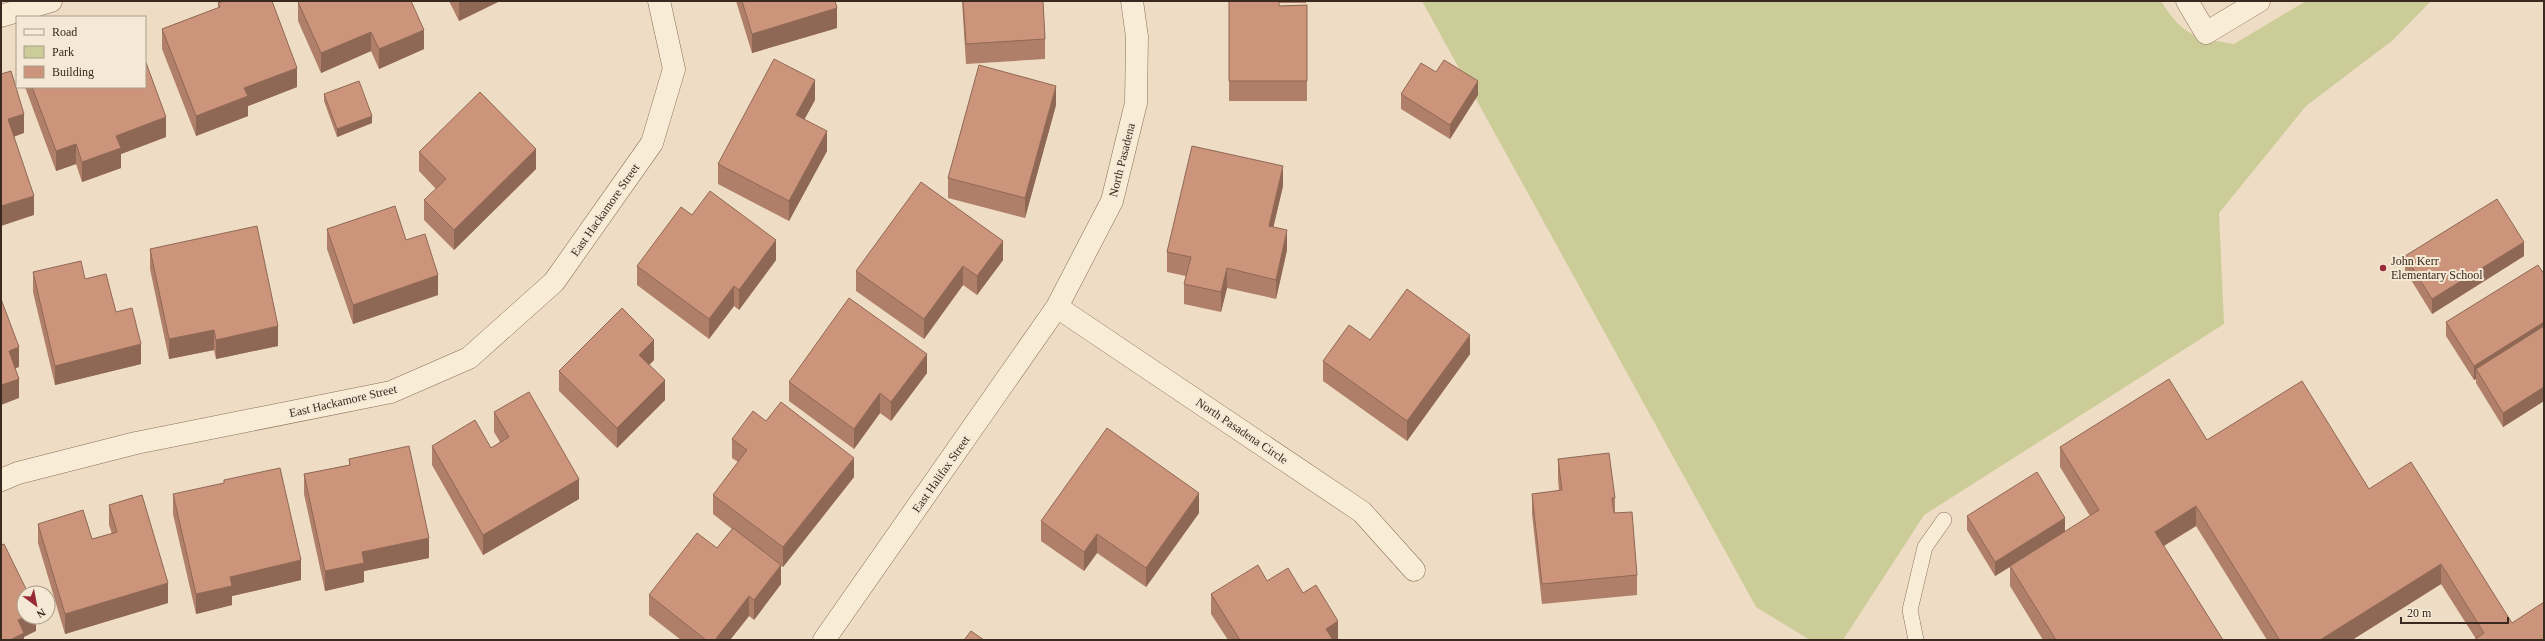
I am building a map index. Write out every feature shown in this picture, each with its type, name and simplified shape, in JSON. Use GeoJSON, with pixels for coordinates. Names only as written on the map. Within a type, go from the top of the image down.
{"type":"FeatureCollection","features":[{"type":"Feature","properties":{"kind":"street"},"geometry":{"type":"LineString","coordinates":[[1,16],[51,1]]}},
{"type":"Feature","properties":{"kind":"street","name":"East Hackamore Street"},"geometry":{"type":"LineString","coordinates":[[1,480],[18,473],[136,443],[391,392],[469,358],[558,275],[652,143],[674,69],[659,1]]}},
{"type":"Feature","properties":{"kind":"street","name":"North Pasadena"},"geometry":{"type":"LineString","coordinates":[[1057,307],[1114,194],[1136,102],[1137,37],[1132,1]]}},
{"type":"Feature","properties":{"kind":"street"},"geometry":{"type":"LineString","coordinates":[[2187,1],[2206,33],[2259,1]]}},
{"type":"Feature","properties":{"kind":"street","name":"North Pasadena Circle"},"geometry":{"type":"LineString","coordinates":[[1057,307],[1362,512],[1414,570]]}},
{"type":"Feature","properties":{"kind":"street","name":"East Halifax Street"},"geometry":{"type":"LineString","coordinates":[[824,640],[1057,307]]}},
{"type":"Feature","properties":{"kind":"lane"},"geometry":{"type":"LineString","coordinates":[[1916,640],[1910,610],[1925,547],[1944,520]]}},
{"type":"Feature","properties":{"kind":"green space"},"geometry":{"type":"Polygon","coordinates":[[[1422,1],[2161,1],[2176,22],[2191,33],[2209,40],[2234,44],[2306,1],[2431,1],[2393,40],[2306,106],[2219,213],[2224,324],[1924,515],[1843,640],[1810,640],[1756,607],[1422,1]]]}},
{"type":"Feature","properties":{"kind":"building"},"geometry":{"type":"Polygon","coordinates":[[[224,1],[272,1],[297,68],[244,88],[248,96],[196,116],[162,29],[220,7],[218,3],[224,1]]]}},
{"type":"Feature","properties":{"kind":"building"},"geometry":{"type":"Polygon","coordinates":[[[411,1],[424,30],[379,49],[371,32],[321,53],[298,2],[411,1]]]}},
{"type":"Feature","properties":{"kind":"building"},"geometry":{"type":"Polygon","coordinates":[[[742,1],[835,1],[837,8],[752,34],[742,1]]]}},
{"type":"Feature","properties":{"kind":"building"},"geometry":{"type":"Polygon","coordinates":[[[963,1],[1043,1],[1045,39],[966,44],[963,1]]]}},
{"type":"Feature","properties":{"kind":"building"},"geometry":{"type":"Polygon","coordinates":[[[1229,1],[1279,1],[1279,6],[1307,5],[1307,81],[1229,81],[1229,1]]]}},
{"type":"Feature","properties":{"kind":"building"},"geometry":{"type":"Polygon","coordinates":[[[774,59],[815,80],[796,115],[827,131],[789,201],[718,164],[774,59]]]}},
{"type":"Feature","properties":{"kind":"building"},"geometry":{"type":"Polygon","coordinates":[[[1444,60],[1478,81],[1450,125],[1401,94],[1421,63],[1436,72],[1444,60]]]}},
{"type":"Feature","properties":{"kind":"building"},"geometry":{"type":"Polygon","coordinates":[[[146,63],[166,117],[116,136],[121,148],[82,162],[76,144],[56,151],[32,88],[146,88],[146,63]]]}},
{"type":"Feature","properties":{"kind":"building"},"geometry":{"type":"Polygon","coordinates":[[[979,65],[1056,86],[1025,198],[948,178],[979,65]]]}},
{"type":"Feature","properties":{"kind":"building"},"geometry":{"type":"Polygon","coordinates":[[[11,71],[24,114],[8,119],[34,196],[1,206],[1,74],[11,71]]]}},
{"type":"Feature","properties":{"kind":"building"},"geometry":{"type":"Polygon","coordinates":[[[359,81],[372,116],[337,129],[324,94],[359,81]]]}},
{"type":"Feature","properties":{"kind":"building"},"geometry":{"type":"Polygon","coordinates":[[[480,92],[536,149],[454,230],[424,200],[446,179],[419,152],[480,92]]]}},
{"type":"Feature","properties":{"kind":"building"},"geometry":{"type":"Polygon","coordinates":[[[1192,146],[1283,166],[1269,226],[1287,230],[1276,280],[1227,268],[1221,292],[1184,284],[1191,257],[1167,252],[1192,146]]]}},
{"type":"Feature","properties":{"kind":"building"},"geometry":{"type":"Polygon","coordinates":[[[921,182],[1003,241],[977,276],[963,266],[924,319],[856,271],[921,182]]]}},
{"type":"Feature","properties":{"kind":"building"},"geometry":{"type":"Polygon","coordinates":[[[710,191],[776,240],[739,290],[734,286],[709,319],[637,266],[681,207],[692,215],[710,191]]]}},
{"type":"Feature","properties":{"kind":"building"},"geometry":{"type":"Polygon","coordinates":[[[2497,199],[2524,242],[2432,299],[2405,256],[2497,199]]]}},
{"type":"Feature","properties":{"kind":"building"},"geometry":{"type":"Polygon","coordinates":[[[395,206],[406,240],[425,234],[438,275],[353,305],[327,229],[395,206]]]}},
{"type":"Feature","properties":{"kind":"building"},"geometry":{"type":"Polygon","coordinates":[[[257,226],[278,326],[216,340],[214,330],[169,339],[150,249],[257,226]]]}},
{"type":"Feature","properties":{"kind":"building"},"geometry":{"type":"Polygon","coordinates":[[[81,261],[85,279],[106,274],[116,312],[132,308],[141,344],[55,366],[33,272],[81,261]]]}},
{"type":"Feature","properties":{"kind":"building"},"geometry":{"type":"Polygon","coordinates":[[[2538,265],[2544,274],[2544,322],[2474,366],[2446,322],[2538,265]]]}},
{"type":"Feature","properties":{"kind":"building"},"geometry":{"type":"Polygon","coordinates":[[[1407,289],[1470,335],[1407,421],[1323,361],[1349,325],[1370,340],[1407,289]]]}},
{"type":"Feature","properties":{"kind":"building"},"geometry":{"type":"Polygon","coordinates":[[[849,298],[927,354],[891,402],[880,393],[854,429],[789,382],[849,298]]]}},
{"type":"Feature","properties":{"kind":"building"},"geometry":{"type":"Polygon","coordinates":[[[1,299],[19,347],[9,351],[19,379],[1,385],[1,299]]]}},
{"type":"Feature","properties":{"kind":"building"},"geometry":{"type":"Polygon","coordinates":[[[622,308],[654,340],[639,355],[665,380],[617,428],[559,371],[622,308]]]}},
{"type":"Feature","properties":{"kind":"building"},"geometry":{"type":"Polygon","coordinates":[[[2544,326],[2544,387],[2503,413],[2476,369],[2544,326]]]}},
{"type":"Feature","properties":{"kind":"building"},"geometry":{"type":"Polygon","coordinates":[[[2169,379],[2207,440],[2302,381],[2369,489],[2411,462],[2512,623],[2544,602],[2544,640],[2474,640],[2484,633],[2441,564],[2320,640],[2278,640],[2279,639],[2196,506],[2155,532],[2223,640],[2056,640],[2010,566],[2099,510],[2060,447],[2169,379]]]}},
{"type":"Feature","properties":{"kind":"building"},"geometry":{"type":"Polygon","coordinates":[[[529,392],[579,479],[483,535],[432,446],[475,420],[491,448],[509,437],[494,412],[529,392]]]}},
{"type":"Feature","properties":{"kind":"building"},"geometry":{"type":"Polygon","coordinates":[[[781,402],[854,458],[783,547],[713,495],[747,450],[732,439],[753,411],[766,421],[781,402]]]}},
{"type":"Feature","properties":{"kind":"building"},"geometry":{"type":"Polygon","coordinates":[[[1107,428],[1199,493],[1146,568],[1097,534],[1084,552],[1041,521],[1107,428]]]}},
{"type":"Feature","properties":{"kind":"building"},"geometry":{"type":"Polygon","coordinates":[[[409,446],[429,538],[362,552],[364,563],[325,571],[304,474],[350,465],[349,459],[409,446]]]}},
{"type":"Feature","properties":{"kind":"building"},"geometry":{"type":"Polygon","coordinates":[[[1609,453],[1615,498],[1612,498],[1614,513],[1632,512],[1637,575],[1542,584],[1532,494],[1562,490],[1558,459],[1609,453]]]}},
{"type":"Feature","properties":{"kind":"building"},"geometry":{"type":"Polygon","coordinates":[[[280,468],[301,560],[230,577],[232,586],[196,594],[173,494],[224,483],[224,480],[280,468]]]}},
{"type":"Feature","properties":{"kind":"building"},"geometry":{"type":"Polygon","coordinates":[[[2037,472],[2065,518],[1995,562],[1967,516],[2037,472]]]}},
{"type":"Feature","properties":{"kind":"building"},"geometry":{"type":"Polygon","coordinates":[[[142,495],[168,583],[65,614],[38,524],[83,510],[92,539],[117,532],[109,505],[142,495]]]}},
{"type":"Feature","properties":{"kind":"building"},"geometry":{"type":"Polygon","coordinates":[[[733,528],[781,565],[754,600],[749,596],[715,640],[706,640],[649,595],[697,533],[717,548],[733,528]]]}},
{"type":"Feature","properties":{"kind":"building"},"geometry":{"type":"Polygon","coordinates":[[[4,544],[24,585],[16,585],[16,625],[20,625],[24,633],[10,640],[1,640],[1,545],[4,544]]]}},
{"type":"Feature","properties":{"kind":"building"},"geometry":{"type":"Polygon","coordinates":[[[1258,565],[1267,581],[1288,568],[1303,593],[1316,585],[1338,621],[1326,629],[1333,640],[1240,640],[1211,594],[1258,565]]]}},
{"type":"Feature","properties":{"kind":"building"},"geometry":{"type":"Polygon","coordinates":[[[971,631],[984,640],[964,640],[971,631]]]}},
{"type":"Feature","properties":{"kind":"place","name":"John Kerr Elementary School"},"geometry":{"type":"Point","coordinates":[2383,268]}}]}
